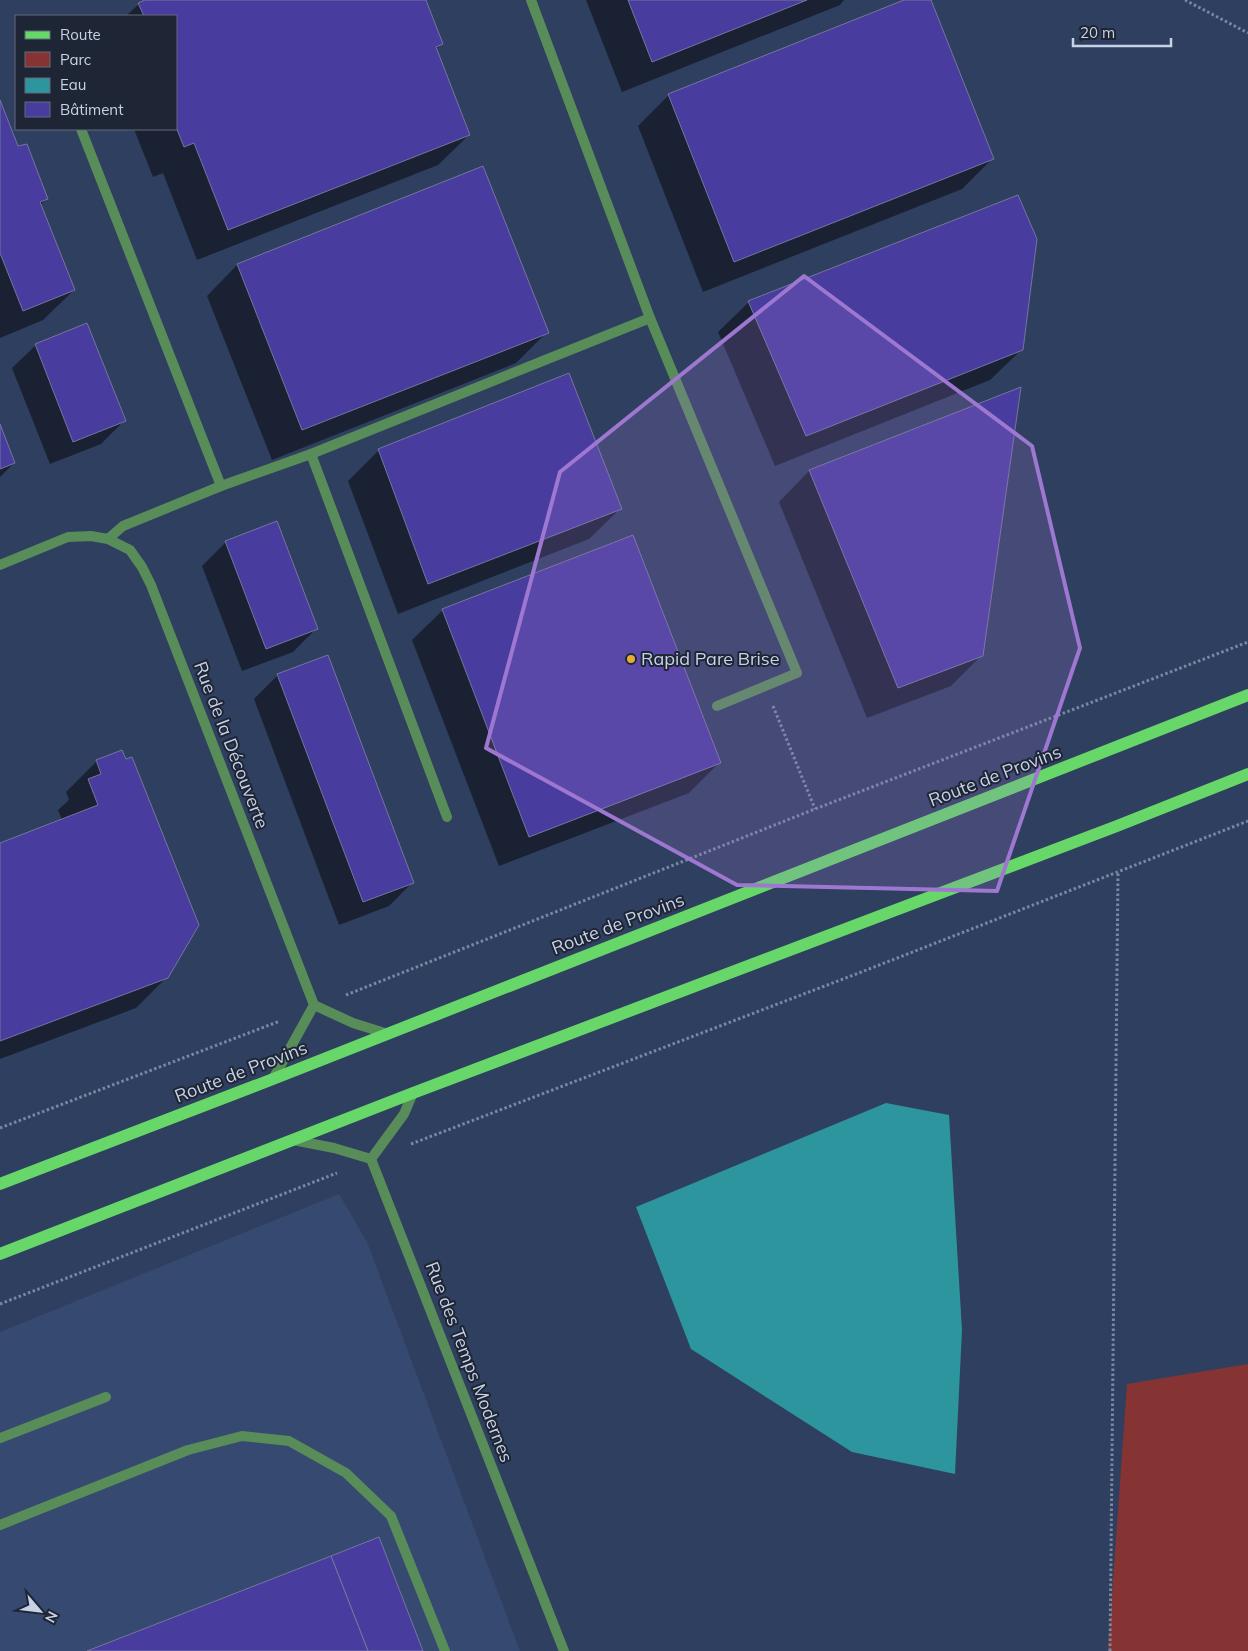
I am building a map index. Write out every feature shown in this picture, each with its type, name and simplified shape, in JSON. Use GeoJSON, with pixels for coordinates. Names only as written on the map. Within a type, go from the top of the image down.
{"type":"FeatureCollection","features":[{"type":"Feature","properties":{"kind":"main road","name":"Route de Provins"},"geometry":{"type":"LineString","coordinates":[[0,1184],[388,1034],[1248,695]]}},
{"type":"Feature","properties":{"kind":"main road"},"geometry":{"type":"LineString","coordinates":[[0,1254],[413,1093],[1080,840],[1248,774]]}},
{"type":"Feature","properties":{"kind":"street"},"geometry":{"type":"LineString","coordinates":[[531,0],[650,318],[797,673],[717,706]]}},
{"type":"Feature","properties":{"kind":"street"},"geometry":{"type":"LineString","coordinates":[[81,130],[221,486]]}},
{"type":"Feature","properties":{"kind":"street"},"geometry":{"type":"LineString","coordinates":[[108,539],[123,526],[221,486],[311,454],[650,318]]}},
{"type":"Feature","properties":{"kind":"street"},"geometry":{"type":"LineString","coordinates":[[311,454],[447,817]]}},
{"type":"Feature","properties":{"kind":"street","name":"Rue de la Découverte"},"geometry":{"type":"LineString","coordinates":[[0,565],[68,537],[91,536],[108,539],[130,550],[142,567],[151,585],[314,1005]]}},
{"type":"Feature","properties":{"kind":"street"},"geometry":{"type":"LineString","coordinates":[[273,1079],[314,1005],[353,1023],[388,1034]]}},
{"type":"Feature","properties":{"kind":"street"},"geometry":{"type":"LineString","coordinates":[[293,1140],[334,1148],[371,1159],[404,1114],[413,1093]]}},
{"type":"Feature","properties":{"kind":"street","name":"Rue des Temps Modernes"},"geometry":{"type":"LineString","coordinates":[[371,1159],[564,1651]]}},
{"type":"Feature","properties":{"kind":"street"},"geometry":{"type":"LineString","coordinates":[[0,1438],[106,1397]]}},
{"type":"Feature","properties":{"kind":"street"},"geometry":{"type":"LineString","coordinates":[[0,1525],[188,1450],[242,1436],[289,1441],[346,1473],[390,1516],[445,1651]]}},
{"type":"Feature","properties":{"kind":"path"},"geometry":{"type":"LineString","coordinates":[[1185,0],[1248,33]]}},
{"type":"Feature","properties":{"kind":"path"},"geometry":{"type":"LineString","coordinates":[[0,1128],[269,1025],[314,1005],[358,991],[815,809],[1248,642]]}},
{"type":"Feature","properties":{"kind":"path"},"geometry":{"type":"LineString","coordinates":[[765,686],[815,809]]}},
{"type":"Feature","properties":{"kind":"path"},"geometry":{"type":"LineString","coordinates":[[407,1146],[1248,821]]}},
{"type":"Feature","properties":{"kind":"path"},"geometry":{"type":"LineString","coordinates":[[1110,1651],[1118,872]]}},
{"type":"Feature","properties":{"kind":"path"},"geometry":{"type":"LineString","coordinates":[[0,1304],[371,1159]]}},
{"type":"Feature","properties":{"kind":"highlighted area"},"geometry":{"type":"Polygon","coordinates":[[[804,276],[1032,446],[1080,648],[997,891],[737,885],[486,748],[560,472],[804,276]]]}},
{"type":"Feature","properties":{"kind":"shaded area"},"geometry":{"type":"Polygon","coordinates":[[[339,1194],[367,1242],[520,1651],[0,1651],[0,1332],[339,1194]]]}},
{"type":"Feature","properties":{"kind":"green space"},"geometry":{"type":"Polygon","coordinates":[[[1248,1364],[1248,1651],[1108,1651],[1127,1384],[1248,1364]]]}},
{"type":"Feature","properties":{"kind":"water"},"geometry":{"type":"Polygon","coordinates":[[[886,1103],[949,1115],[962,1330],[955,1474],[852,1452],[691,1349],[636,1207],[886,1103]]]}},
{"type":"Feature","properties":{"kind":"building"},"geometry":{"type":"Polygon","coordinates":[[[145,0],[426,0],[443,44],[436,47],[470,135],[228,230],[194,143],[184,147],[177,130],[178,15],[144,15],[138,3],[145,0]]]}},
{"type":"Feature","properties":{"kind":"building"},"geometry":{"type":"Polygon","coordinates":[[[628,0],[807,0],[652,62],[628,0]]]}},
{"type":"Feature","properties":{"kind":"building"},"geometry":{"type":"Polygon","coordinates":[[[904,0],[931,0],[994,159],[734,262],[668,94],[904,0]]]}},
{"type":"Feature","properties":{"kind":"building"},"geometry":{"type":"Polygon","coordinates":[[[0,100],[18,146],[27,144],[48,199],[40,202],[75,290],[23,311],[0,253],[0,100]]]}},
{"type":"Feature","properties":{"kind":"building"},"geometry":{"type":"Polygon","coordinates":[[[483,166],[549,333],[302,430],[237,264],[483,166]]]}},
{"type":"Feature","properties":{"kind":"building"},"geometry":{"type":"Polygon","coordinates":[[[1018,195],[1037,239],[1023,350],[806,436],[748,301],[1018,195]]]}},
{"type":"Feature","properties":{"kind":"building"},"geometry":{"type":"Polygon","coordinates":[[[87,323],[126,421],[73,442],[35,344],[87,323]]]}},
{"type":"Feature","properties":{"kind":"building"},"geometry":{"type":"Polygon","coordinates":[[[569,373],[622,509],[428,584],[378,449],[569,373]]]}},
{"type":"Feature","properties":{"kind":"building"},"geometry":{"type":"Polygon","coordinates":[[[1021,387],[983,656],[898,688],[809,470],[1021,387]]]}},
{"type":"Feature","properties":{"kind":"building"},"geometry":{"type":"Polygon","coordinates":[[[0,424],[15,463],[0,469],[0,424]]]}},
{"type":"Feature","properties":{"kind":"building"},"geometry":{"type":"Polygon","coordinates":[[[277,521],[318,629],[266,649],[225,541],[277,521]]]}},
{"type":"Feature","properties":{"kind":"building"},"geometry":{"type":"Polygon","coordinates":[[[633,535],[721,763],[529,837],[442,609],[633,535]]]}},
{"type":"Feature","properties":{"kind":"building"},"geometry":{"type":"Polygon","coordinates":[[[328,655],[414,883],[363,902],[277,674],[328,655]]]}},
{"type":"Feature","properties":{"kind":"building"},"geometry":{"type":"Polygon","coordinates":[[[122,750],[126,759],[132,757],[199,925],[168,978],[0,1041],[0,843],[98,805],[88,779],[101,774],[96,760],[122,750]]]}},
{"type":"Feature","properties":{"kind":"building"},"geometry":{"type":"Polygon","coordinates":[[[379,1537],[423,1651],[368,1651],[331,1556],[379,1537]]]}},
{"type":"Feature","properties":{"kind":"building"},"geometry":{"type":"Polygon","coordinates":[[[331,1556],[368,1651],[87,1651],[331,1556]]]}},
{"type":"Feature","properties":{"kind":"place","name":"Rapid Pare Brise"},"geometry":{"type":"Point","coordinates":[631,659]}}]}
